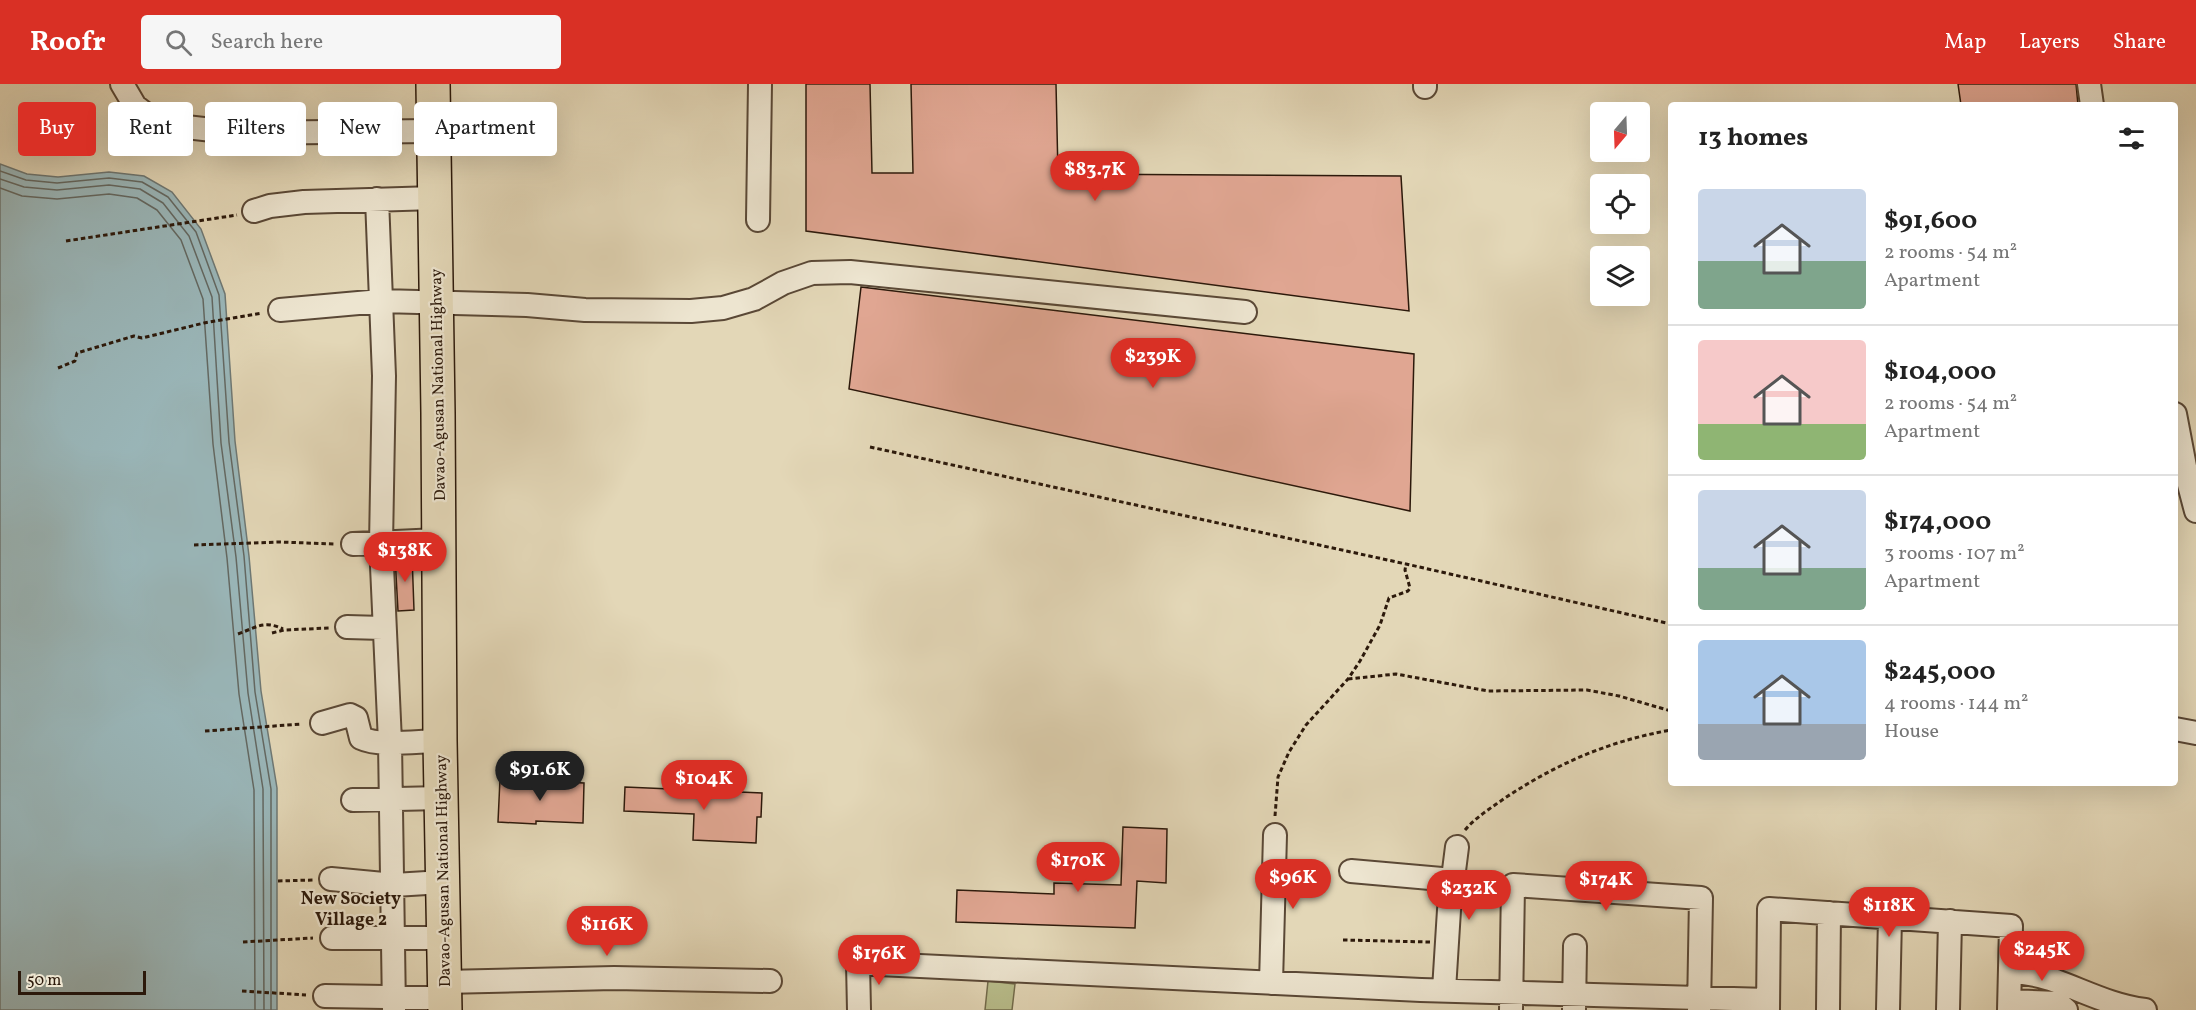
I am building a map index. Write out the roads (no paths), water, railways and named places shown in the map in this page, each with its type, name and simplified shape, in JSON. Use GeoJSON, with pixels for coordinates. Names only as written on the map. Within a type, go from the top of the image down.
{"type":"FeatureCollection","features":[{"type":"Feature","properties":{"kind":"highway","name":"Davao-Agusan National Highway"},"geometry":{"type":"LineString","coordinates":[[433,84],[433,102]]}},
{"type":"Feature","properties":{"kind":"highway","name":"Davao-Agusan National Highway"},"geometry":{"type":"LineString","coordinates":[[434,156],[445,997]]}},
{"type":"Feature","properties":{"kind":"street"},"geometry":{"type":"LineString","coordinates":[[122,84],[135,106],[152,119],[177,126],[239,133],[414,131]]}},
{"type":"Feature","properties":{"kind":"street"},"geometry":{"type":"LineString","coordinates":[[758,220],[760,84]]}},
{"type":"Feature","properties":{"kind":"street"},"geometry":{"type":"LineString","coordinates":[[2089,84],[2092,102]]}},
{"type":"Feature","properties":{"kind":"street"},"geometry":{"type":"LineString","coordinates":[[254,211],[270,206],[304,202],[435,198]]}},
{"type":"Feature","properties":{"kind":"street"},"geometry":{"type":"LineString","coordinates":[[377,199],[384,376],[381,543],[383,628],[390,742],[395,1004]]}},
{"type":"Feature","properties":{"kind":"street"},"geometry":{"type":"LineString","coordinates":[[280,310],[381,302],[526,305],[597,311],[691,311],[723,308],[754,299],[783,283],[812,273],[850,272],[1245,312]]}},
{"type":"Feature","properties":{"kind":"street"},"geometry":{"type":"LineString","coordinates":[[2178,430],[2196,511]]}},
{"type":"Feature","properties":{"kind":"street"},"geometry":{"type":"LineString","coordinates":[[352,544],[438,540]]}},
{"type":"Feature","properties":{"kind":"street"},"geometry":{"type":"LineString","coordinates":[[347,627],[383,628]]}},
{"type":"Feature","properties":{"kind":"street"},"geometry":{"type":"LineString","coordinates":[[322,723],[345,716],[354,716],[361,738],[371,742],[440,741]]}},
{"type":"Feature","properties":{"kind":"street"},"geometry":{"type":"LineString","coordinates":[[2178,730],[2196,733]]}},
{"type":"Feature","properties":{"kind":"street"},"geometry":{"type":"LineString","coordinates":[[353,800],[441,798]]}},
{"type":"Feature","properties":{"kind":"street"},"geometry":{"type":"LineString","coordinates":[[1271,983],[1275,835]]}},
{"type":"Feature","properties":{"kind":"street"},"geometry":{"type":"LineString","coordinates":[[1444,990],[1446,943],[1457,848]]}},
{"type":"Feature","properties":{"kind":"street"},"geometry":{"type":"LineString","coordinates":[[1351,871],[1453,880]]}},
{"type":"Feature","properties":{"kind":"street"},"geometry":{"type":"LineString","coordinates":[[331,879],[394,885],[443,882]]}},
{"type":"Feature","properties":{"kind":"street"},"geometry":{"type":"LineString","coordinates":[[1511,1002],[1513,885],[1701,898],[1699,1004]]}},
{"type":"Feature","properties":{"kind":"street"},"geometry":{"type":"LineString","coordinates":[[859,1010],[858,963],[1271,983],[1419,1000],[1444,990],[1511,1002],[1768,1005],[1769,909],[2011,926],[2009,1006],[2058,1003],[2066,1010]]}},
{"type":"Feature","properties":{"kind":"street"},"geometry":{"type":"LineString","coordinates":[[1828,1010],[1829,913]]}},
{"type":"Feature","properties":{"kind":"street"},"geometry":{"type":"LineString","coordinates":[[1888,1010],[1890,917]]}},
{"type":"Feature","properties":{"kind":"street"},"geometry":{"type":"LineString","coordinates":[[1948,1010],[1950,921]]}},
{"type":"Feature","properties":{"kind":"street"},"geometry":{"type":"LineString","coordinates":[[332,938],[444,938]]}},
{"type":"Feature","properties":{"kind":"street"},"geometry":{"type":"LineString","coordinates":[[1574,1003],[1575,946]]}},
{"type":"Feature","properties":{"kind":"street"},"geometry":{"type":"LineString","coordinates":[[2010,971],[2038,975],[2126,1008],[2145,1010]]}},
{"type":"Feature","properties":{"kind":"street"},"geometry":{"type":"LineString","coordinates":[[325,996],[395,1004],[614,978],[770,981]]}},
{"type":"Feature","properties":{"kind":"water"},"geometry":{"type":"Polygon","coordinates":[[[0,164],[27,174],[58,177],[109,172],[144,176],[172,192],[201,229],[225,294],[235,441],[249,556],[261,691],[277,788],[277,1010],[0,1010],[0,164]]]}},
{"type":"Feature","properties":{"kind":"district","name":"New Society Village 2"},"geometry":{"type":"Point","coordinates":[351,908]}}]}
